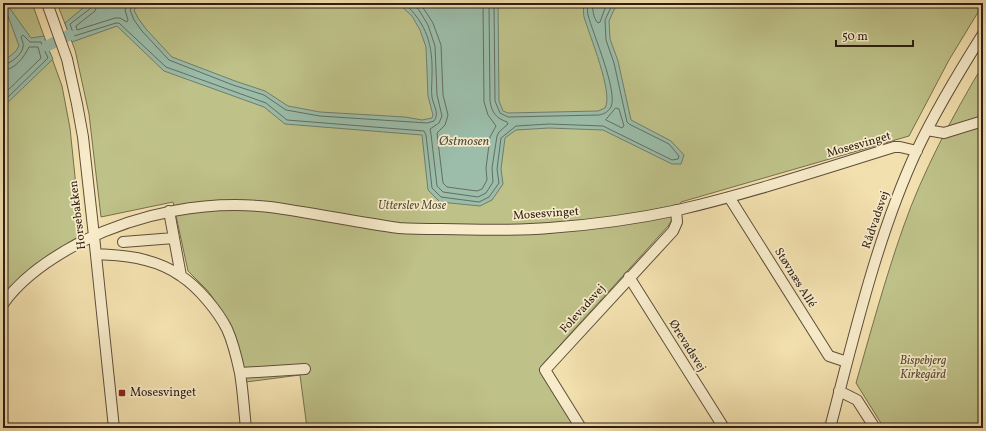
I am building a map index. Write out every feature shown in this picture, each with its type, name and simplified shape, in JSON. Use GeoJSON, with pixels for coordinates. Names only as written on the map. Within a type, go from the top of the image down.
{"type":"FeatureCollection","features":[{"type":"Feature","properties":{"kind":"street","name":"Horsebakken"},"geometry":{"type":"LineString","coordinates":[[47,3],[67,59],[77,104],[94,236],[114,428]]}},
{"type":"Feature","properties":{"kind":"street","name":"Rådvadsvej"},"geometry":{"type":"LineString","coordinates":[[830,428],[874,265],[900,192],[927,130],[963,64],[983,34]]}},
{"type":"Feature","properties":{"kind":"street"},"geometry":{"type":"LineString","coordinates":[[927,130],[944,133],[983,121]]}},
{"type":"Feature","properties":{"kind":"street","name":"Mosesvinget"},"geometry":{"type":"LineString","coordinates":[[3,304],[9,296],[31,275],[52,259],[94,236],[129,223],[169,211],[230,206],[268,207],[401,228],[478,230],[548,228],[603,223],[676,210],[729,197],[894,147],[917,151]]}},
{"type":"Feature","properties":{"kind":"street","name":"Støvnæs Allé"},"geometry":{"type":"LineString","coordinates":[[729,197],[829,356],[847,362]]}},
{"type":"Feature","properties":{"kind":"street","name":"Folevadsvej"},"geometry":{"type":"LineString","coordinates":[[581,428],[545,370],[629,277],[673,231],[677,222],[676,210]]}},
{"type":"Feature","properties":{"kind":"street"},"geometry":{"type":"LineString","coordinates":[[169,211],[181,276]]}},
{"type":"Feature","properties":{"kind":"street"},"geometry":{"type":"LineString","coordinates":[[123,242],[174,238]]}},
{"type":"Feature","properties":{"kind":"street"},"geometry":{"type":"LineString","coordinates":[[96,254],[123,256],[144,260],[161,266],[181,276],[210,304],[227,329],[233,347],[240,373],[246,428]]}},
{"type":"Feature","properties":{"kind":"street","name":"Ørevadsvej"},"geometry":{"type":"LineString","coordinates":[[629,277],[724,428]]}},
{"type":"Feature","properties":{"kind":"street"},"geometry":{"type":"LineString","coordinates":[[240,373],[306,369]]}},
{"type":"Feature","properties":{"kind":"street"},"geometry":{"type":"LineString","coordinates":[[839,391],[857,400],[875,428]]}},
{"type":"Feature","properties":{"kind":"green space"},"geometry":{"type":"Polygon","coordinates":[[[3,3],[32,3],[62,86],[70,128],[81,235],[30,270],[3,297],[3,3]]]}},
{"type":"Feature","properties":{"kind":"green space","name":"Utterslev Mose"},"geometry":{"type":"Polygon","coordinates":[[[57,3],[983,4],[949,60],[909,136],[681,202],[669,225],[541,366],[578,428],[307,428],[300,375],[246,382],[237,341],[224,314],[208,291],[188,271],[173,202],[101,217],[89,114],[75,50],[57,3]]]}},
{"type":"Feature","properties":{"kind":"green space","name":"Bispebjerg Kirkegård"},"geometry":{"type":"Polygon","coordinates":[[[983,65],[983,428],[884,428],[856,383],[890,266],[919,186],[939,145],[983,65]]]}},
{"type":"Feature","properties":{"kind":"water"},"geometry":{"type":"Polygon","coordinates":[[[3,3],[6,3],[31,38],[44,36],[53,59],[3,107],[3,62],[16,51],[19,46],[8,16],[3,9],[3,3]]]}},
{"type":"Feature","properties":{"kind":"water","name":"Østmosen"},"geometry":{"type":"Polygon","coordinates":[[[89,3],[140,3],[134,10],[138,18],[172,57],[265,91],[288,106],[320,112],[405,117],[422,120],[432,118],[433,115],[428,96],[426,47],[420,30],[412,16],[398,3],[498,3],[499,101],[503,111],[508,113],[598,111],[605,108],[607,101],[604,78],[584,17],[583,4],[617,3],[609,21],[610,39],[618,61],[631,120],[671,141],[684,155],[681,164],[672,164],[603,130],[549,128],[516,130],[505,138],[501,169],[503,184],[492,200],[480,206],[440,202],[428,190],[422,135],[285,124],[264,107],[164,71],[117,26],[72,42],[65,23],[89,3]]]}},
{"type":"Feature","properties":{"kind":"waterway"},"geometry":{"type":"LineString","coordinates":[[47,46],[69,35]]}},
{"type":"Feature","properties":{"kind":"place","name":"Mosesvinget"},"geometry":{"type":"Point","coordinates":[122,393]}}]}
